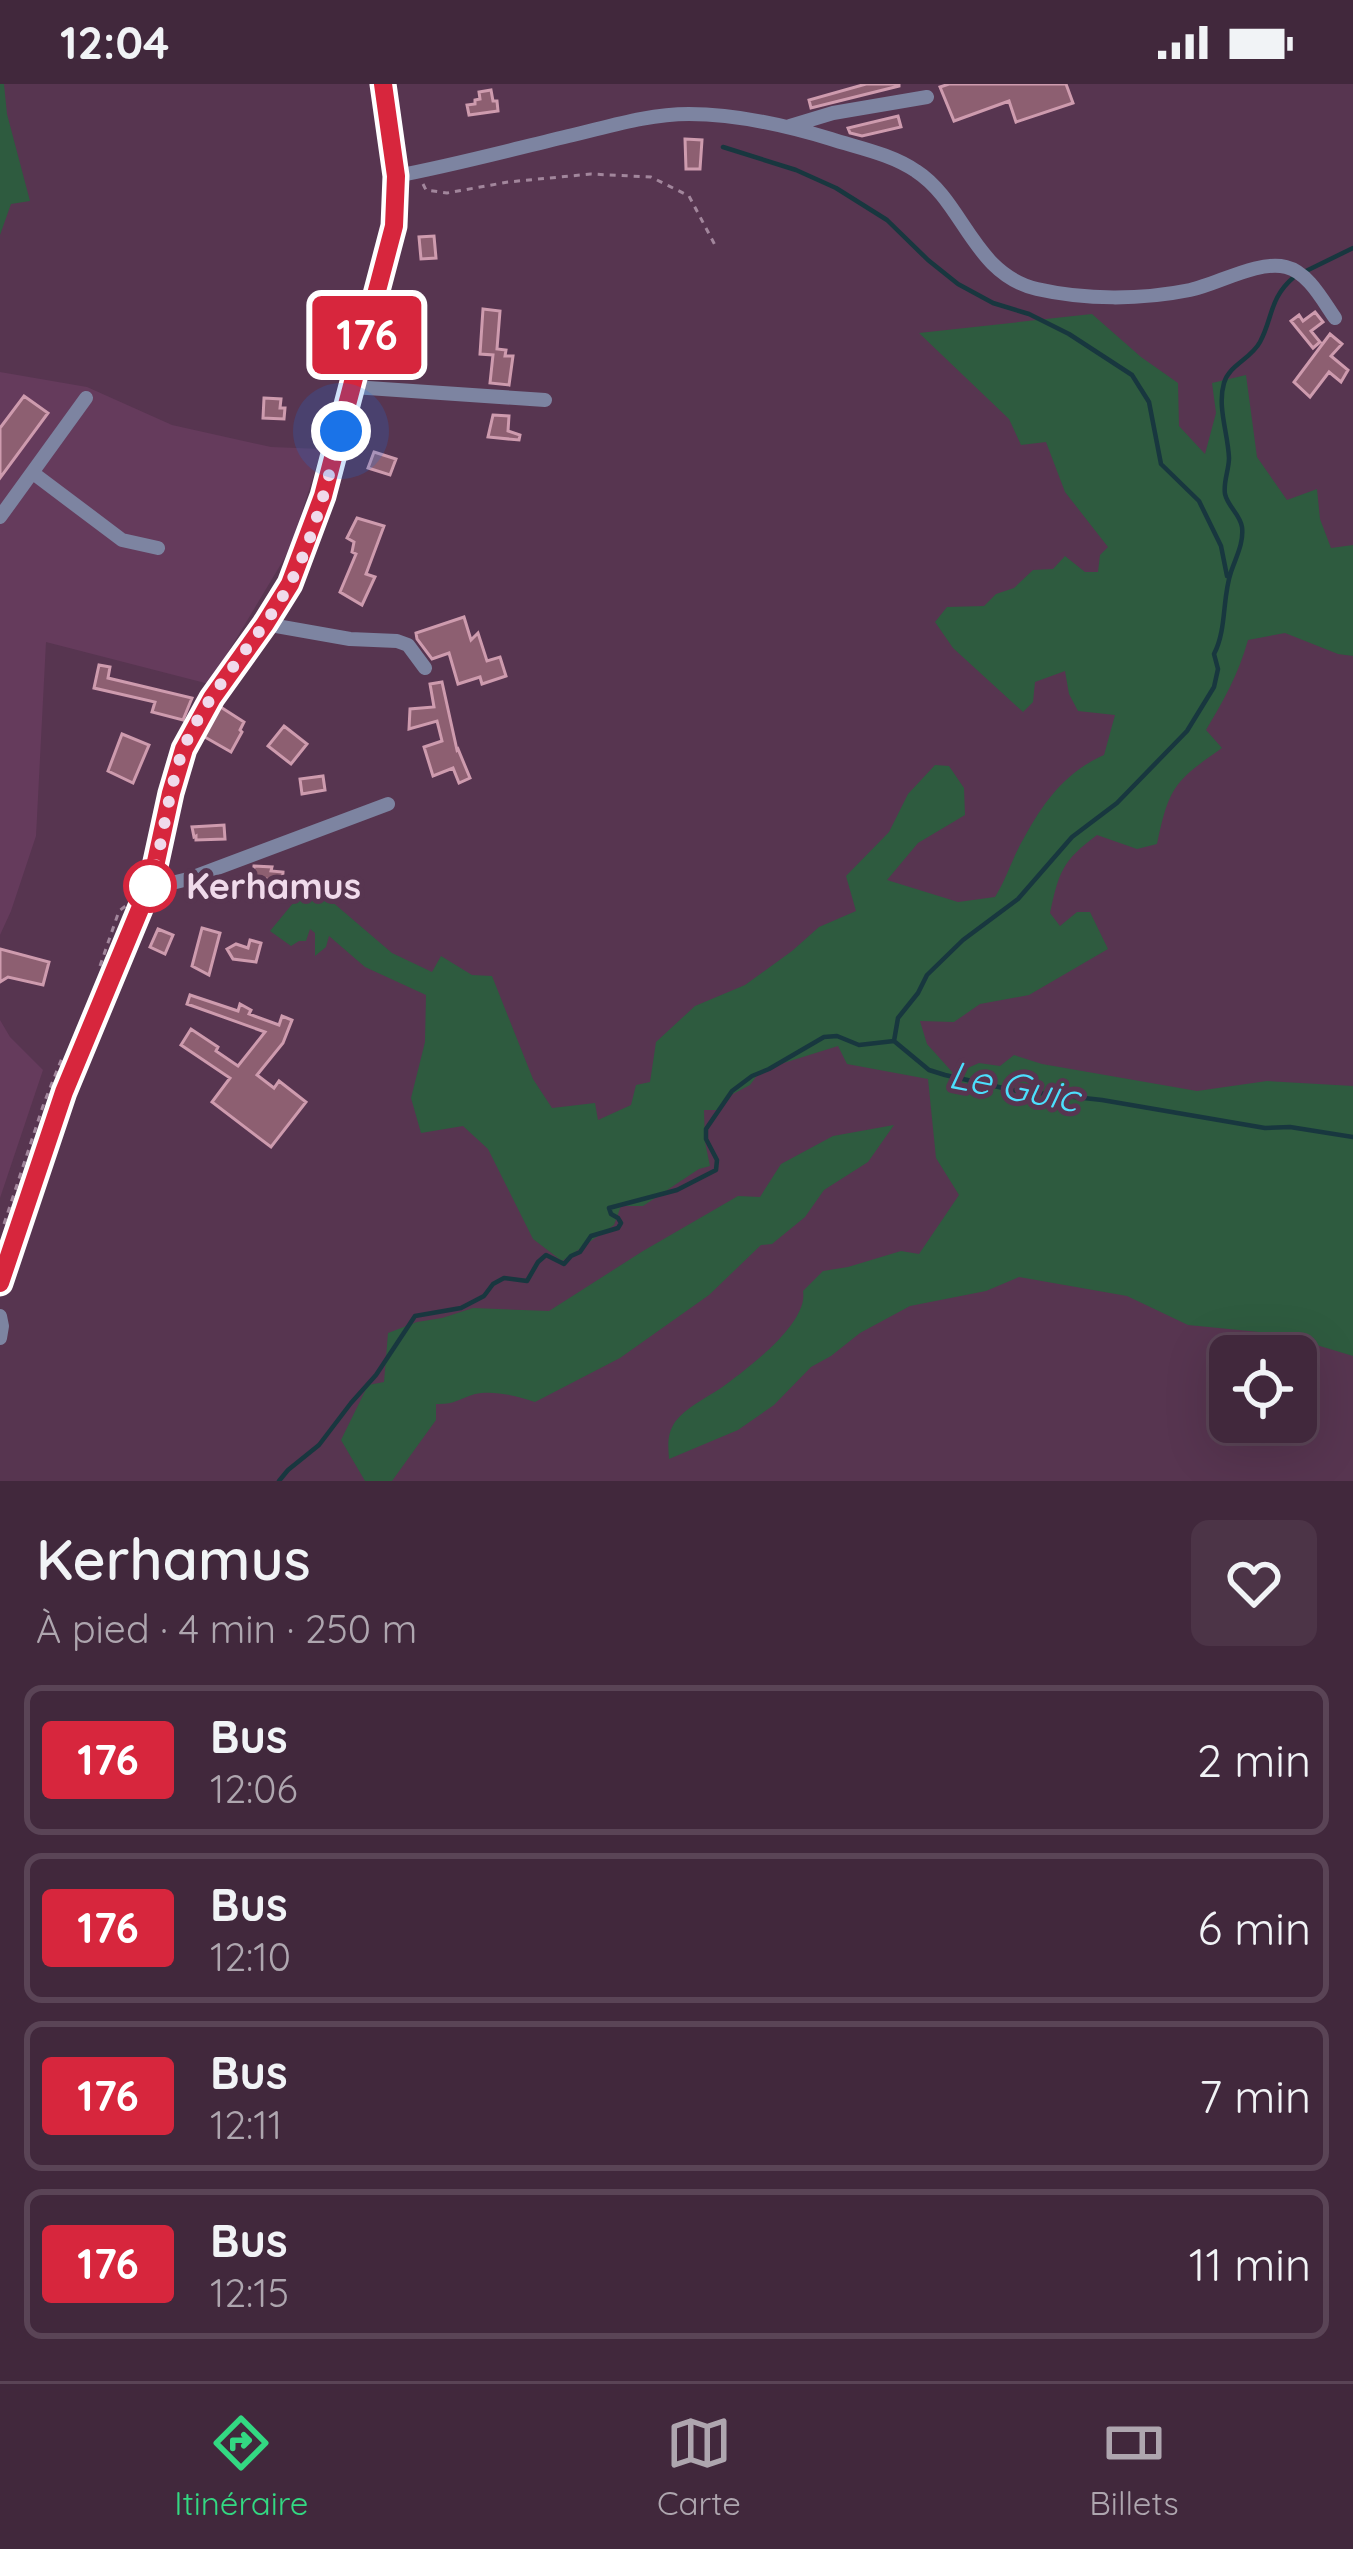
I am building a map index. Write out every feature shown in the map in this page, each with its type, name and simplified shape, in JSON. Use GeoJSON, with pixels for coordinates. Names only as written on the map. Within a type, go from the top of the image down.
{"type":"FeatureCollection","features":[{"type":"Feature","properties":{"kind":"street"},"geometry":{"type":"LineString","coordinates":[[0,1283],[64,1092],[152,880],[184,749],[212,698],[290,584],[312,529],[394,226],[396,176],[383,84]]}},
{"type":"Feature","properties":{"kind":"street"},"geometry":{"type":"LineString","coordinates":[[790,126],[833,113],[927,97]]}},
{"type":"Feature","properties":{"kind":"street"},"geometry":{"type":"LineString","coordinates":[[396,176],[639,119],[703,115],[790,126],[919,172],[945,198],[986,256],[1012,279],[1033,288],[1116,297],[1156,295],[1191,290],[1260,267],[1282,266],[1296,270],[1335,318]]}},
{"type":"Feature","properties":{"kind":"street"},"geometry":{"type":"LineString","coordinates":[[353,387],[545,400]]}},
{"type":"Feature","properties":{"kind":"street"},"geometry":{"type":"LineString","coordinates":[[0,518],[86,398]]}},
{"type":"Feature","properties":{"kind":"street"},"geometry":{"type":"LineString","coordinates":[[33,473],[122,540],[158,548]]}},
{"type":"Feature","properties":{"kind":"street"},"geometry":{"type":"LineString","coordinates":[[265,624],[350,639],[397,641],[408,645],[425,668]]}},
{"type":"Feature","properties":{"kind":"street"},"geometry":{"type":"LineString","coordinates":[[152,880],[188,879],[388,804]]}},
{"type":"Feature","properties":{"kind":"street"},"geometry":{"type":"LineString","coordinates":[[0,1316],[0,1338]]}},
{"type":"Feature","properties":{"kind":"path"},"geometry":{"type":"LineString","coordinates":[[416,172],[426,190],[447,193],[591,174],[650,177],[689,196],[716,247]]}},
{"type":"Feature","properties":{"kind":"shaded area"},"geometry":{"type":"Polygon","coordinates":[[[0,372],[87,387],[172,425],[271,447],[322,449],[290,549],[209,684],[46,642],[36,836],[0,935],[0,372]]]}},
{"type":"Feature","properties":{"kind":"shaded area"},"geometry":{"type":"Polygon","coordinates":[[[0,1020],[43,1070],[0,1198],[0,1020]]]}},
{"type":"Feature","properties":{"kind":"green space"},"geometry":{"type":"Polygon","coordinates":[[[0,84],[4,84],[30,201],[11,204],[0,235],[0,84]]]}},
{"type":"Feature","properties":{"kind":"green space"},"geometry":{"type":"Polygon","coordinates":[[[1092,314],[1178,383],[1179,426],[1205,454],[1216,413],[1212,383],[1246,375],[1257,457],[1287,500],[1317,489],[1320,519],[1331,548],[1353,545],[1353,656],[1285,633],[1248,640],[1206,730],[1222,748],[1176,787],[1157,844],[1137,849],[1097,835],[1069,860],[1050,913],[1060,926],[1077,912],[1090,912],[1108,949],[1029,995],[980,1004],[954,1022],[920,1021],[927,1044],[954,1074],[979,1063],[1000,1066],[1014,1055],[1197,1091],[1267,1081],[1353,1086],[1353,1356],[1317,1345],[1317,1335],[1188,1325],[1127,1296],[1019,1277],[986,1291],[910,1306],[811,1367],[774,1405],[738,1430],[669,1459],[669,1435],[675,1422],[774,1345],[796,1317],[803,1291],[823,1271],[901,1251],[919,1254],[959,1195],[936,1158],[928,1079],[847,1064],[838,1046],[761,1070],[719,1110],[704,1110],[710,1166],[643,1206],[621,1206],[614,1225],[562,1261],[533,1239],[488,1149],[463,1126],[421,1133],[411,1098],[425,1042],[426,995],[365,967],[329,936],[326,947],[315,956],[315,933],[310,929],[306,941],[291,946],[270,931],[299,896],[330,900],[392,953],[432,972],[441,956],[472,975],[492,976],[533,1079],[552,1108],[595,1103],[598,1120],[631,1105],[636,1085],[650,1082],[656,1042],[695,1006],[745,985],[819,927],[856,911],[846,876],[889,832],[908,794],[935,765],[949,766],[964,788],[965,815],[918,843],[887,880],[958,902],[995,897],[1049,799],[1078,770],[1104,755],[1115,715],[1078,711],[1065,671],[1035,682],[1033,702],[1023,712],[953,648],[935,622],[947,607],[984,606],[1033,570],[1053,569],[1065,556],[1085,572],[1098,572],[1100,555],[1108,547],[1065,492],[1046,442],[1021,445],[1009,419],[919,333],[1092,314]]]}},
{"type":"Feature","properties":{"kind":"green space"},"geometry":{"type":"Polygon","coordinates":[[[894,1125],[868,1162],[824,1190],[805,1217],[772,1244],[761,1245],[709,1295],[620,1358],[535,1402],[490,1393],[436,1404],[436,1420],[392,1481],[365,1481],[341,1440],[368,1385],[384,1382],[388,1333],[473,1308],[549,1311],[738,1196],[760,1197],[781,1164],[833,1136],[894,1125]]]}},
{"type":"Feature","properties":{"kind":"building"},"geometry":{"type":"Polygon","coordinates":[[[866,84],[899,86],[811,108],[809,100],[866,84]]]}},
{"type":"Feature","properties":{"kind":"building"},"geometry":{"type":"Polygon","coordinates":[[[1066,84],[1073,103],[1016,122],[1009,101],[954,121],[940,87],[1066,84]]]}},
{"type":"Feature","properties":{"kind":"building"},"geometry":{"type":"Polygon","coordinates":[[[491,90],[498,111],[469,115],[467,105],[480,99],[479,92],[491,90]]]}},
{"type":"Feature","properties":{"kind":"building"},"geometry":{"type":"Polygon","coordinates":[[[898,116],[901,127],[862,136],[848,128],[898,116]]]}},
{"type":"Feature","properties":{"kind":"building"},"geometry":{"type":"Polygon","coordinates":[[[685,139],[702,140],[700,169],[686,169],[685,139]]]}},
{"type":"Feature","properties":{"kind":"building"},"geometry":{"type":"Polygon","coordinates":[[[434,236],[436,258],[421,259],[419,237],[434,236]]]}},
{"type":"Feature","properties":{"kind":"building"},"geometry":{"type":"Polygon","coordinates":[[[483,309],[500,311],[497,349],[513,356],[509,385],[490,383],[493,355],[480,354],[483,309]]]}},
{"type":"Feature","properties":{"kind":"building"},"geometry":{"type":"Polygon","coordinates":[[[1315,312],[1323,322],[1311,331],[1320,342],[1313,348],[1291,321],[1299,315],[1303,321],[1315,312]]]}},
{"type":"Feature","properties":{"kind":"building"},"geometry":{"type":"Polygon","coordinates":[[[1330,334],[1342,344],[1331,356],[1348,370],[1341,382],[1329,372],[1310,397],[1294,382],[1330,334]]]}},
{"type":"Feature","properties":{"kind":"building"},"geometry":{"type":"Polygon","coordinates":[[[24,396],[48,413],[0,478],[0,428],[24,396]]]}},
{"type":"Feature","properties":{"kind":"building"},"geometry":{"type":"Polygon","coordinates":[[[264,398],[281,399],[284,419],[263,418],[264,398]]]}},
{"type":"Feature","properties":{"kind":"building"},"geometry":{"type":"Polygon","coordinates":[[[493,415],[509,416],[508,431],[520,435],[519,440],[488,437],[493,415]]]}},
{"type":"Feature","properties":{"kind":"building"},"geometry":{"type":"Polygon","coordinates":[[[374,452],[396,459],[390,475],[368,468],[374,452]]]}},
{"type":"Feature","properties":{"kind":"building"},"geometry":{"type":"Polygon","coordinates":[[[357,518],[384,526],[366,574],[375,577],[362,605],[340,592],[356,554],[352,552],[354,542],[347,538],[357,518]]]}},
{"type":"Feature","properties":{"kind":"building"},"geometry":{"type":"Polygon","coordinates":[[[464,617],[471,640],[478,633],[487,661],[500,657],[506,676],[482,684],[480,677],[458,684],[449,653],[432,659],[417,639],[416,633],[464,617]]]}},
{"type":"Feature","properties":{"kind":"building"},"geometry":{"type":"Polygon","coordinates":[[[99,665],[110,667],[108,678],[192,698],[183,720],[152,712],[155,702],[94,688],[99,665]]]}},
{"type":"Feature","properties":{"kind":"building"},"geometry":{"type":"Polygon","coordinates":[[[442,682],[457,750],[470,778],[459,783],[453,768],[433,776],[424,747],[442,741],[437,721],[409,729],[410,709],[434,707],[430,684],[442,682]]]}},
{"type":"Feature","properties":{"kind":"building"},"geometry":{"type":"Polygon","coordinates":[[[219,706],[244,722],[231,752],[203,736],[219,706]]]}},
{"type":"Feature","properties":{"kind":"building"},"geometry":{"type":"Polygon","coordinates":[[[284,726],[307,744],[291,764],[268,746],[284,726]]]}},
{"type":"Feature","properties":{"kind":"building"},"geometry":{"type":"Polygon","coordinates":[[[122,734],[149,745],[133,783],[108,771],[122,734]]]}},
{"type":"Feature","properties":{"kind":"building"},"geometry":{"type":"Polygon","coordinates":[[[323,776],[325,790],[302,794],[300,779],[323,776]]]}},
{"type":"Feature","properties":{"kind":"building"},"geometry":{"type":"Polygon","coordinates":[[[224,825],[225,839],[194,837],[192,827],[224,825]]]}},
{"type":"Feature","properties":{"kind":"building"},"geometry":{"type":"Polygon","coordinates":[[[254,866],[283,872],[282,889],[274,899],[263,898],[266,879],[253,877],[254,866]]]}},
{"type":"Feature","properties":{"kind":"building"},"geometry":{"type":"Polygon","coordinates":[[[202,928],[220,933],[209,975],[192,966],[202,928]]]}},
{"type":"Feature","properties":{"kind":"building"},"geometry":{"type":"Polygon","coordinates":[[[158,929],[173,935],[165,954],[150,947],[158,929]]]}},
{"type":"Feature","properties":{"kind":"building"},"geometry":{"type":"Polygon","coordinates":[[[250,940],[261,943],[256,962],[233,959],[227,949],[236,944],[248,948],[250,940]]]}},
{"type":"Feature","properties":{"kind":"building"},"geometry":{"type":"Polygon","coordinates":[[[0,949],[49,962],[43,985],[8,977],[0,982],[0,949]]]}},
{"type":"Feature","properties":{"kind":"building"},"geometry":{"type":"Polygon","coordinates":[[[190,995],[238,1011],[240,1004],[251,1010],[249,1014],[279,1025],[282,1016],[292,1020],[283,1043],[257,1075],[274,1088],[279,1081],[306,1102],[271,1147],[212,1102],[230,1078],[181,1045],[191,1029],[238,1066],[265,1032],[187,1004],[190,995]]]}},
{"type":"Feature","properties":{"kind":"waterway"},"geometry":{"type":"LineString","coordinates":[[723,147],[836,188],[887,220],[958,284],[1069,334],[1132,375],[1149,402],[1161,464],[1199,501],[1221,546],[1227,576]]}},
{"type":"Feature","properties":{"kind":"waterway"},"geometry":{"type":"LineString","coordinates":[[1304,272],[1353,248]]}},
{"type":"Feature","properties":{"kind":"waterway"},"geometry":{"type":"LineString","coordinates":[[894,1041],[898,1018],[927,975],[963,940],[1018,899],[1072,837],[1117,803],[1187,731],[1214,687],[1218,669],[1214,654],[1242,533],[1225,494],[1229,458],[1222,392],[1230,371],[1260,342],[1276,300],[1294,277]]}},
{"type":"Feature","properties":{"kind":"waterway","name":"Le Guic"},"geometry":{"type":"LineString","coordinates":[[279,1481],[319,1445],[376,1375],[415,1316],[461,1308],[504,1278],[527,1281],[546,1255],[564,1264],[591,1236],[618,1228],[621,1223],[609,1208],[677,1190],[716,1170],[706,1129],[732,1091],[752,1076],[824,1037],[837,1036],[859,1045],[894,1041]]}},
{"type":"Feature","properties":{"kind":"waterway","name":"Le Guic"},"geometry":{"type":"LineString","coordinates":[[894,1041],[929,1070],[1012,1090],[1353,1137]]}},
{"type":"Feature","properties":{"kind":"bus line","name":"176"},"geometry":{"type":"LineString","coordinates":[[0,1283],[64,1092],[152,880],[184,749],[201,715],[290,584],[323,496],[394,226],[396,176],[383,84]]}},
{"type":"Feature","properties":{"kind":"place","name":"Kerhamus"},"geometry":{"type":"Point","coordinates":[150,886]}},
{"type":"Feature","properties":{"kind":"route"},"geometry":{"type":"LineString","coordinates":[[150,886],[184,749],[201,715],[290,584],[341,431]]}}]}
